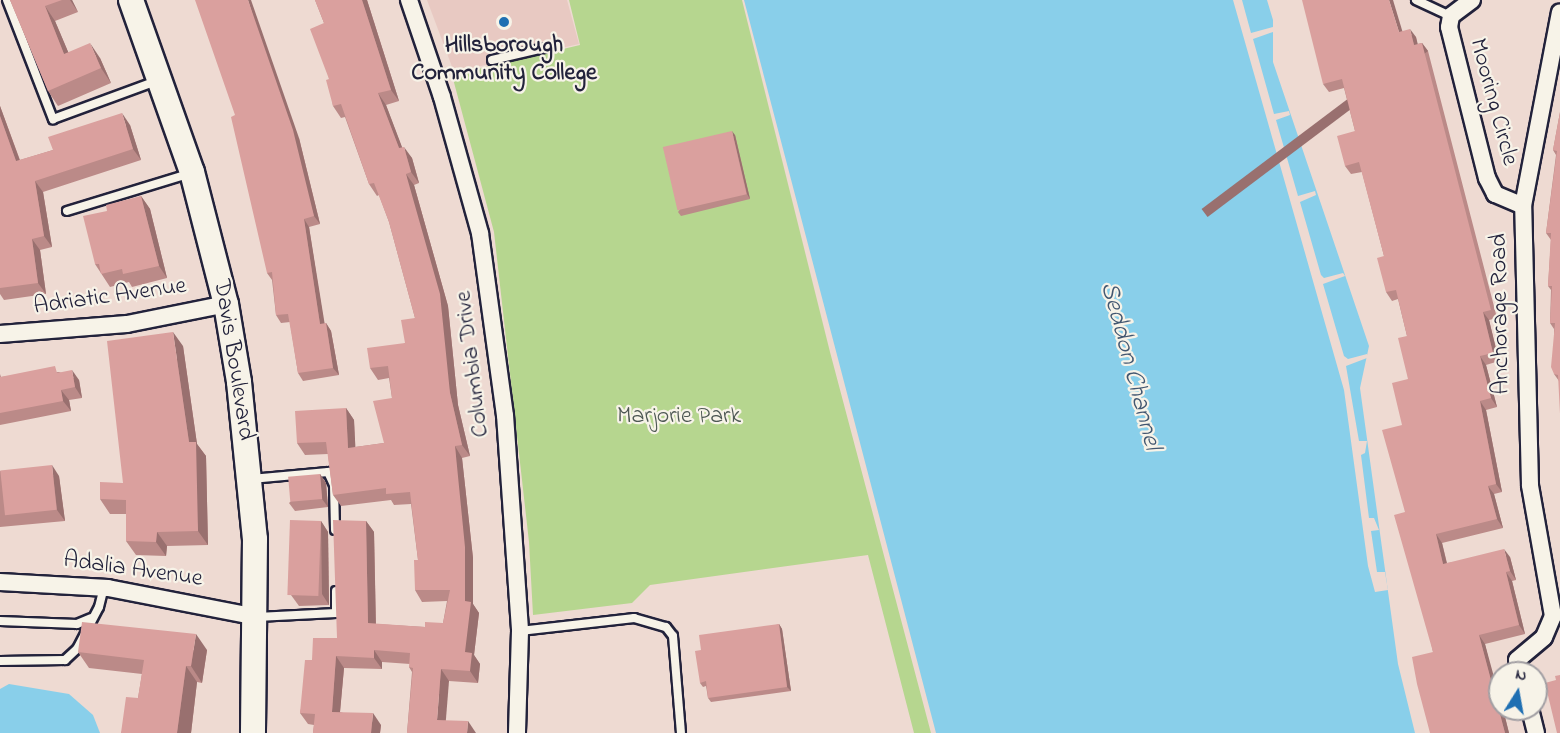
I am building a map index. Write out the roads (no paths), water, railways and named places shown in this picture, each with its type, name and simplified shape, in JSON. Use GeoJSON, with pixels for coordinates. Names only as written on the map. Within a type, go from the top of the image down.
{"type":"FeatureCollection","features":[{"type":"Feature","properties":{"kind":"street","name":"Davis Boulevard"},"geometry":{"type":"LineString","coordinates":[[132,0],[162,79],[192,172],[226,304],[251,479],[257,617],[253,733]]}},
{"type":"Feature","properties":{"kind":"street","name":"Columbia Drive"},"geometry":{"type":"LineString","coordinates":[[409,0],[442,97],[480,234],[504,415],[520,631],[517,733]]}},
{"type":"Feature","properties":{"kind":"street","name":"Mooring Circle"},"geometry":{"type":"LineString","coordinates":[[1472,0],[1451,16],[1449,27],[1487,178],[1495,194],[1523,206]]}},
{"type":"Feature","properties":{"kind":"street","name":"Anchorage Road"},"geometry":{"type":"LineString","coordinates":[[1517,661],[1544,637],[1553,616],[1530,485],[1523,206],[1560,12]]}},
{"type":"Feature","properties":{"kind":"street","name":"Adriatic Avenue"},"geometry":{"type":"LineString","coordinates":[[0,334],[127,324],[226,304]]}},
{"type":"Feature","properties":{"kind":"street","name":"Adalia Avenue"},"geometry":{"type":"LineString","coordinates":[[0,582],[104,587],[257,617]]}},
{"type":"Feature","properties":{"kind":"lane"},"geometry":{"type":"LineString","coordinates":[[7,0],[53,119],[162,79]]}},
{"type":"Feature","properties":{"kind":"lane"},"geometry":{"type":"LineString","coordinates":[[1416,0],[1451,16]]}},
{"type":"Feature","properties":{"kind":"lane"},"geometry":{"type":"LineString","coordinates":[[492,60],[544,48]]}},
{"type":"Feature","properties":{"kind":"lane"},"geometry":{"type":"LineString","coordinates":[[67,210],[192,172]]}},
{"type":"Feature","properties":{"kind":"lane"},"geometry":{"type":"LineString","coordinates":[[251,479],[328,472],[334,485],[336,541]]}},
{"type":"Feature","properties":{"kind":"lane"},"geometry":{"type":"LineString","coordinates":[[257,617],[336,613],[336,583]]}},
{"type":"Feature","properties":{"kind":"lane"},"geometry":{"type":"LineString","coordinates":[[0,661],[65,660],[77,649],[91,618],[99,607],[104,587]]}},
{"type":"Feature","properties":{"kind":"lane"},"geometry":{"type":"LineString","coordinates":[[0,621],[77,624],[91,618]]}},
{"type":"Feature","properties":{"kind":"lane"},"geometry":{"type":"LineString","coordinates":[[520,631],[634,618],[666,627],[673,636],[681,733]]}},
{"type":"Feature","properties":{"kind":"water","name":"Seddon Channel"},"geometry":{"type":"Polygon","coordinates":[[[744,0],[1267,0],[1273,20],[1273,62],[1369,346],[1360,388],[1398,664],[1415,733],[936,733],[744,0]]]}},
{"type":"Feature","properties":{"kind":"water"},"geometry":{"type":"Polygon","coordinates":[[[9,684],[69,694],[93,715],[100,733],[0,733],[0,689],[9,684]]]}},
{"type":"Feature","properties":{"kind":"place","name":"Hillsborough Community College"},"geometry":{"type":"Point","coordinates":[504,22]}},
{"type":"Feature","properties":{"kind":"park label","name":"Marjorie Park"},"geometry":{"type":"Point","coordinates":[679,417]}}]}
